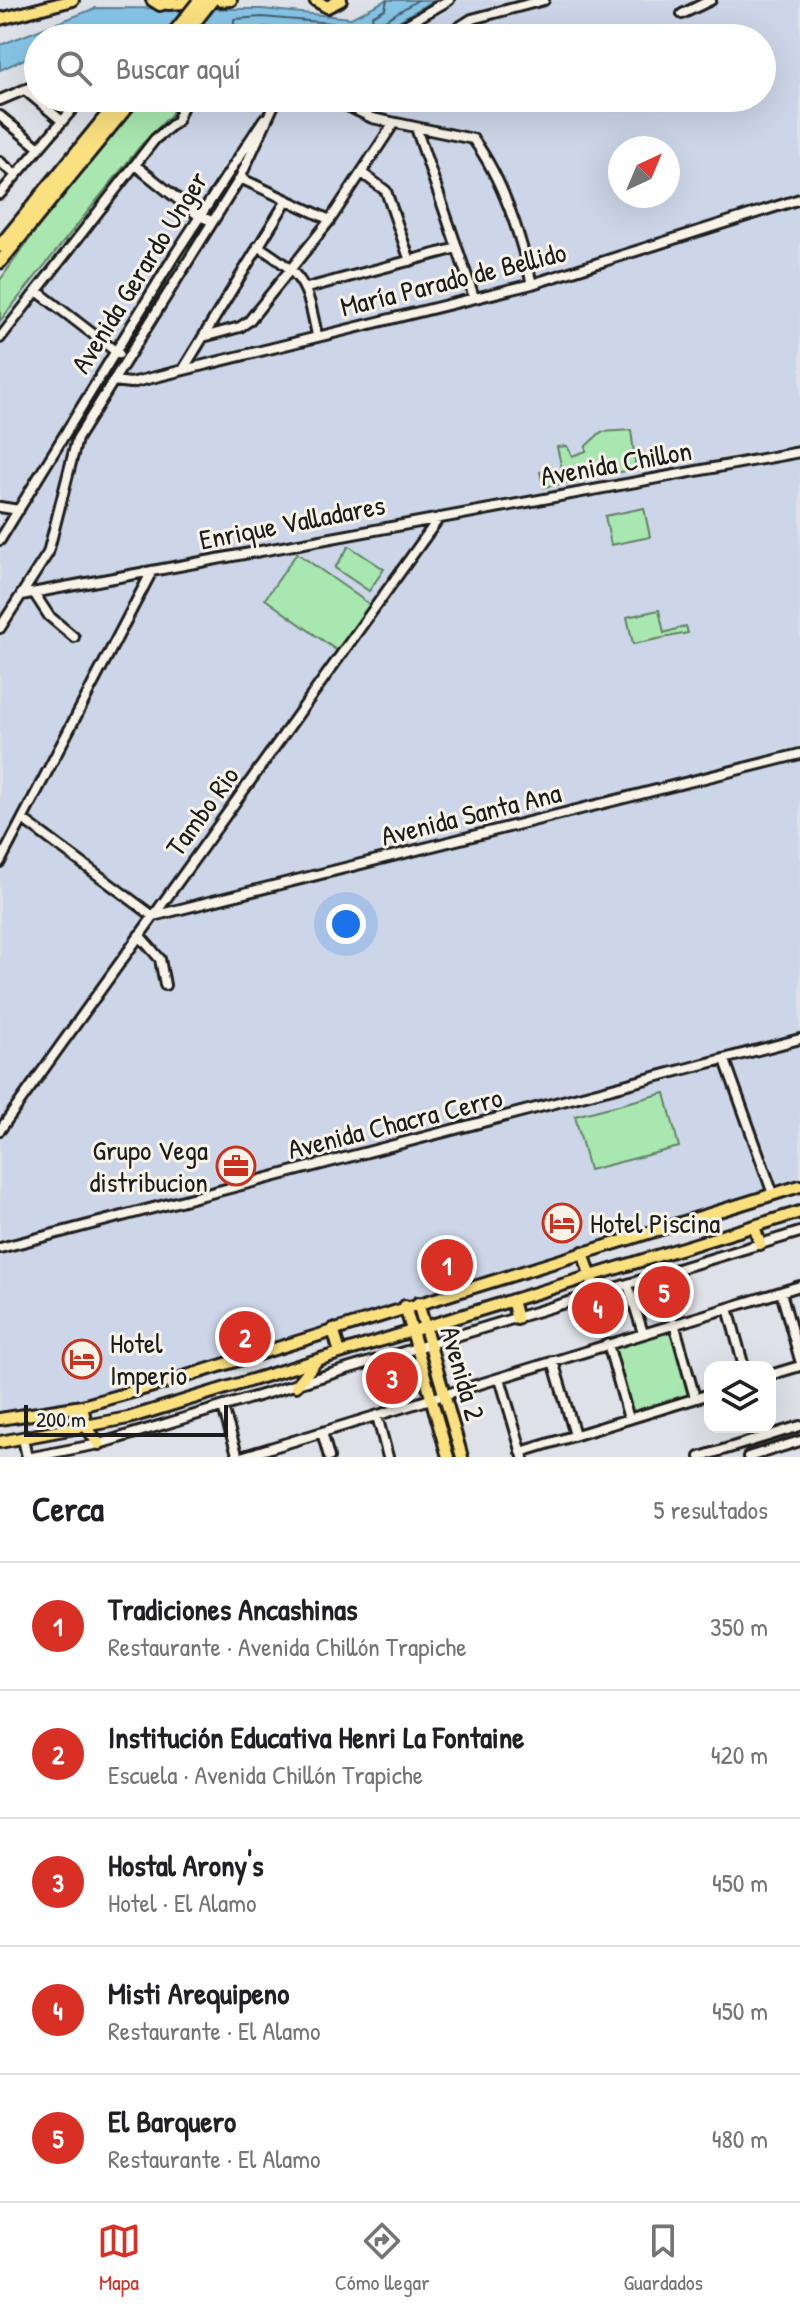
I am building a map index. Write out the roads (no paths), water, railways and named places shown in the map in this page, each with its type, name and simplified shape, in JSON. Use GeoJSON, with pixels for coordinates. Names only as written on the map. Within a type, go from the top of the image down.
{"type":"FeatureCollection","features":[{"type":"Feature","properties":{"kind":"highway"},"geometry":{"type":"LineString","coordinates":[[193,24],[212,0]]}},
{"type":"Feature","properties":{"kind":"highway"},"geometry":{"type":"LineString","coordinates":[[178,24],[191,1]]}},
{"type":"Feature","properties":{"kind":"highway"},"geometry":{"type":"LineString","coordinates":[[0,246],[110,112]]}},
{"type":"Feature","properties":{"kind":"highway"},"geometry":{"type":"LineString","coordinates":[[0,262],[123,112]]}},
{"type":"Feature","properties":{"kind":"main road"},"geometry":{"type":"LineString","coordinates":[[0,19],[73,0]]}},
{"type":"Feature","properties":{"kind":"main road"},"geometry":{"type":"LineString","coordinates":[[153,0],[231,0]]}},
{"type":"Feature","properties":{"kind":"main road"},"geometry":{"type":"LineString","coordinates":[[308,0],[331,7],[341,0]]}},
{"type":"Feature","properties":{"kind":"main road"},"geometry":{"type":"LineString","coordinates":[[0,1419],[82,1406],[800,1186]]}},
{"type":"Feature","properties":{"kind":"main road"},"geometry":{"type":"LineString","coordinates":[[0,1442],[87,1428],[800,1212]]}},
{"type":"Feature","properties":{"kind":"main road"},"geometry":{"type":"LineString","coordinates":[[754,1226],[760,1244]]}},
{"type":"Feature","properties":{"kind":"main road"},"geometry":{"type":"LineString","coordinates":[[583,1252],[596,1294]]}},
{"type":"Feature","properties":{"kind":"main road"},"geometry":{"type":"LineString","coordinates":[[512,1300],[517,1319]]}},
{"type":"Feature","properties":{"kind":"main road","name":"Avenida 2"},"geometry":{"type":"LineString","coordinates":[[418,1303],[462,1457]]}},
{"type":"Feature","properties":{"kind":"main road","name":"Avenida 2"},"geometry":{"type":"LineString","coordinates":[[405,1306],[448,1457]]}},
{"type":"Feature","properties":{"kind":"main road"},"geometry":{"type":"LineString","coordinates":[[333,1329],[340,1353]]}},
{"type":"Feature","properties":{"kind":"main road"},"geometry":{"type":"LineString","coordinates":[[296,1386],[317,1360]]}},
{"type":"Feature","properties":{"kind":"main road"},"geometry":{"type":"LineString","coordinates":[[82,1406],[87,1428],[99,1444]]}},
{"type":"Feature","properties":{"kind":"street"},"geometry":{"type":"LineString","coordinates":[[412,24],[449,0]]}},
{"type":"Feature","properties":{"kind":"street"},"geometry":{"type":"LineString","coordinates":[[464,24],[472,19],[544,0]]}},
{"type":"Feature","properties":{"kind":"street"},"geometry":{"type":"LineString","coordinates":[[682,14],[711,0]]}},
{"type":"Feature","properties":{"kind":"street"},"geometry":{"type":"LineString","coordinates":[[0,100],[24,90]]}},
{"type":"Feature","properties":{"kind":"street"},"geometry":{"type":"LineString","coordinates":[[57,112],[66,118]]}},
{"type":"Feature","properties":{"kind":"street"},"geometry":{"type":"LineString","coordinates":[[0,194],[71,112]]}},
{"type":"Feature","properties":{"kind":"street"},"geometry":{"type":"LineString","coordinates":[[0,338],[155,139],[177,121],[181,112]]}},
{"type":"Feature","properties":{"kind":"street","name":"Avenida Gerardo Unger"},"geometry":{"type":"LineString","coordinates":[[0,540],[64,431],[268,112]]}},
{"type":"Feature","properties":{"kind":"street","name":"Avenida Gerardo Unger"},"geometry":{"type":"LineString","coordinates":[[0,628],[55,536],[77,439],[240,178],[270,112]]}},
{"type":"Feature","properties":{"kind":"street"},"geometry":{"type":"LineString","coordinates":[[360,112],[372,118],[473,139],[488,159],[524,254],[532,284]]}},
{"type":"Feature","properties":{"kind":"street"},"geometry":{"type":"LineString","coordinates":[[0,116],[38,147]]}},
{"type":"Feature","properties":{"kind":"street"},"geometry":{"type":"LineString","coordinates":[[203,337],[245,325],[330,220],[394,123]]}},
{"type":"Feature","properties":{"kind":"street"},"geometry":{"type":"LineString","coordinates":[[416,128],[474,297]]}},
{"type":"Feature","properties":{"kind":"street"},"geometry":{"type":"LineString","coordinates":[[0,162],[16,175]]}},
{"type":"Feature","properties":{"kind":"street"},"geometry":{"type":"LineString","coordinates":[[135,165],[199,216],[212,221]]}},
{"type":"Feature","properties":{"kind":"street"},"geometry":{"type":"LineString","coordinates":[[362,173],[386,191],[410,261]]}},
{"type":"Feature","properties":{"kind":"street"},"geometry":{"type":"LineString","coordinates":[[240,178],[330,220]]}},
{"type":"Feature","properties":{"kind":"street","name":"María Parado de Bellido"},"geometry":{"type":"LineString","coordinates":[[113,381],[131,383],[532,284],[800,199]]}},
{"type":"Feature","properties":{"kind":"street"},"geometry":{"type":"LineString","coordinates":[[184,369],[287,200]]}},
{"type":"Feature","properties":{"kind":"street"},"geometry":{"type":"LineString","coordinates":[[258,246],[290,270],[307,288],[317,335]]}},
{"type":"Feature","properties":{"kind":"street"},"geometry":{"type":"LineString","coordinates":[[307,288],[457,248]]}},
{"type":"Feature","properties":{"kind":"street"},"geometry":{"type":"LineString","coordinates":[[37,291],[126,359]]}},
{"type":"Feature","properties":{"kind":"street"},"geometry":{"type":"LineString","coordinates":[[64,431],[77,439]]}},
{"type":"Feature","properties":{"kind":"street"},"geometry":{"type":"LineString","coordinates":[[54,448],[71,456]]}},
{"type":"Feature","properties":{"kind":"street","name":"Avenida Chillon"},"geometry":{"type":"LineString","coordinates":[[439,517],[800,452]]}},
{"type":"Feature","properties":{"kind":"street"},"geometry":{"type":"LineString","coordinates":[[0,507],[19,510]]}},
{"type":"Feature","properties":{"kind":"street","name":"Enrique Valladares"},"geometry":{"type":"LineString","coordinates":[[21,595],[439,517]]}},
{"type":"Feature","properties":{"kind":"street","name":"Tambo Rio"},"geometry":{"type":"LineString","coordinates":[[0,1130],[439,517]]}},
{"type":"Feature","properties":{"kind":"street"},"geometry":{"type":"LineString","coordinates":[[0,862],[152,571]]}},
{"type":"Feature","properties":{"kind":"street"},"geometry":{"type":"LineString","coordinates":[[34,593],[49,616],[74,637]]}},
{"type":"Feature","properties":{"kind":"street","name":"Avenida Santa Ana"},"geometry":{"type":"LineString","coordinates":[[153,916],[800,754]]}},
{"type":"Feature","properties":{"kind":"street"},"geometry":{"type":"LineString","coordinates":[[28,823],[153,916]]}},
{"type":"Feature","properties":{"kind":"street"},"geometry":{"type":"LineString","coordinates":[[139,935],[160,959],[165,985]]}},
{"type":"Feature","properties":{"kind":"street","name":"Avenida Chacra Cerro"},"geometry":{"type":"LineString","coordinates":[[0,1248],[800,1039]]}},
{"type":"Feature","properties":{"kind":"street"},"geometry":{"type":"LineString","coordinates":[[725,1060],[773,1194]]}},
{"type":"Feature","properties":{"kind":"street"},"geometry":{"type":"LineString","coordinates":[[23,1439],[29,1457],[99,1444],[800,1232]]}},
{"type":"Feature","properties":{"kind":"street"},"geometry":{"type":"LineString","coordinates":[[628,1285],[643,1333]]}},
{"type":"Feature","properties":{"kind":"street"},"geometry":{"type":"LineString","coordinates":[[223,1408],[240,1457],[271,1453],[322,1432],[800,1286]]}},
{"type":"Feature","properties":{"kind":"street"},"geometry":{"type":"LineString","coordinates":[[781,1292],[800,1360]]}},
{"type":"Feature","properties":{"kind":"street"},"geometry":{"type":"LineString","coordinates":[[728,1308],[742,1361]]}},
{"type":"Feature","properties":{"kind":"street"},"geometry":{"type":"LineString","coordinates":[[674,1323],[695,1398]]}},
{"type":"Feature","properties":{"kind":"street"},"geometry":{"type":"LineString","coordinates":[[608,1344],[629,1419]]}},
{"type":"Feature","properties":{"kind":"street"},"geometry":{"type":"LineString","coordinates":[[553,1361],[575,1435]]}},
{"type":"Feature","properties":{"kind":"street"},"geometry":{"type":"LineString","coordinates":[[776,1373],[800,1366]]}},
{"type":"Feature","properties":{"kind":"street"},"geometry":{"type":"LineString","coordinates":[[500,1378],[522,1454],[704,1396]]}},
{"type":"Feature","properties":{"kind":"street"},"geometry":{"type":"LineString","coordinates":[[377,1416],[388,1457]]}},
{"type":"Feature","properties":{"kind":"street"},"geometry":{"type":"LineString","coordinates":[[700,1457],[800,1426]]}},
{"type":"Feature","properties":{"kind":"street"},"geometry":{"type":"LineString","coordinates":[[322,1432],[329,1457]]}},
{"type":"Feature","properties":{"kind":"street"},"geometry":{"type":"LineString","coordinates":[[759,1439],[763,1455]]}},
{"type":"Feature","properties":{"kind":"street"},"geometry":{"type":"LineString","coordinates":[[748,1457],[763,1455],[800,1441]]}},
{"type":"Feature","properties":{"kind":"water"},"geometry":{"type":"Polygon","coordinates":[[[386,0],[434,0],[393,24],[54,24],[96,8],[262,9],[351,18],[386,0]]]}},
{"type":"Feature","properties":{"kind":"water"},"geometry":{"type":"Polygon","coordinates":[[[24,36],[24,59],[0,70],[0,45],[24,36]]]}},
{"type":"Feature","properties":{"kind":"place","name":"Grupo Vega distribucion"},"geometry":{"type":"Point","coordinates":[236,1166]}},
{"type":"Feature","properties":{"kind":"place","name":"Hotel Piscina"},"geometry":{"type":"Point","coordinates":[562,1223]}},
{"type":"Feature","properties":{"kind":"place","name":"Tradiciones Ancashinas"},"geometry":{"type":"Point","coordinates":[447,1265]}},
{"type":"Feature","properties":{"kind":"place","name":"El Barquero"},"geometry":{"type":"Point","coordinates":[664,1292]}},
{"type":"Feature","properties":{"kind":"place","name":"Misti Arequipeno"},"geometry":{"type":"Point","coordinates":[598,1308]}},
{"type":"Feature","properties":{"kind":"place","name":"Institución Educativa Henri La Fontaine"},"geometry":{"type":"Point","coordinates":[245,1337]}},
{"type":"Feature","properties":{"kind":"place","name":"Hotel Imperio"},"geometry":{"type":"Point","coordinates":[82,1359]}},
{"type":"Feature","properties":{"kind":"place","name":"Hostal Arony's"},"geometry":{"type":"Point","coordinates":[392,1378]}}]}
